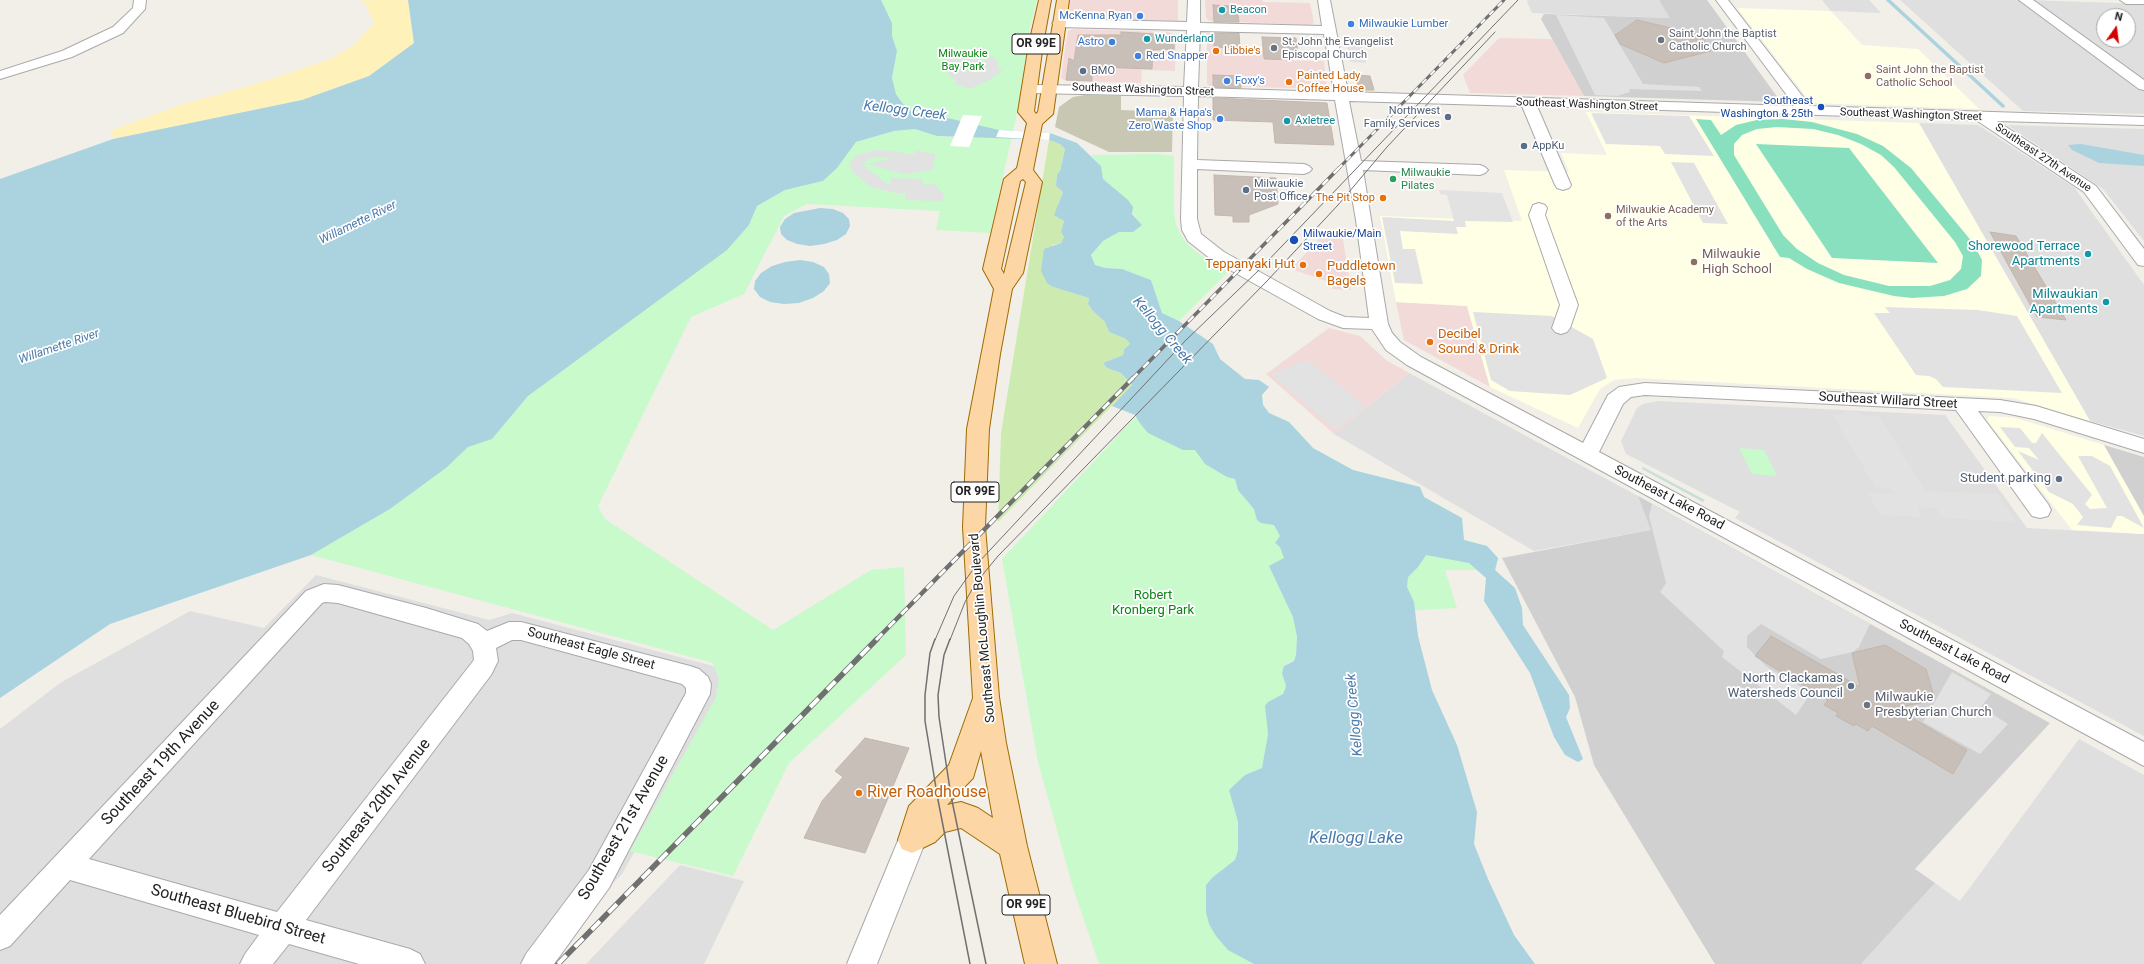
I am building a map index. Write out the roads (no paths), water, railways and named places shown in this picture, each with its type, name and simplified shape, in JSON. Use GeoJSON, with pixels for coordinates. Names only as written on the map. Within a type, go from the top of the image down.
{"type":"FeatureCollection","features":[{"type":"Feature","properties":{"kind":"main road","name":"OR 99E"},"geometry":{"type":"LineString","coordinates":[[1033,131],[1026,112],[1036,44],[1045,0]]}},
{"type":"Feature","properties":{"kind":"main road","name":"OR 99E"},"geometry":{"type":"LineString","coordinates":[[1025,170],[1033,131],[1045,114],[1058,23],[1063,0]]}},
{"type":"Feature","properties":{"kind":"main road"},"geometry":{"type":"LineString","coordinates":[[1003,289],[992,269],[1012,179],[1025,170]]}},
{"type":"Feature","properties":{"kind":"main road","name":"Southeast McLoughlin Boulevard"},"geometry":{"type":"LineString","coordinates":[[1025,170],[1034,182],[1014,273],[1003,289],[982,402],[975,479],[974,527],[986,697],[1013,846],[1041,964]]}},
{"type":"Feature","properties":{"kind":"main road"},"geometry":{"type":"LineString","coordinates":[[1010,188],[1021,194],[1017,209],[1026,217]]}},
{"type":"Feature","properties":{"kind":"main road"},"geometry":{"type":"LineString","coordinates":[[912,840],[919,815],[963,770],[963,764],[986,697]]}},
{"type":"Feature","properties":{"kind":"main road"},"geometry":{"type":"LineString","coordinates":[[912,840],[925,833],[935,823],[949,817],[961,815],[968,817],[1013,846]]}},
{"type":"Feature","properties":{"kind":"street"},"geometry":{"type":"LineString","coordinates":[[0,75],[67,54],[118,30],[139,9],[140,0]]}},
{"type":"Feature","properties":{"kind":"street"},"geometry":{"type":"LineString","coordinates":[[1194,0],[1191,92],[1190,230],[1201,244],[1255,279],[1324,315],[1343,322],[1379,324],[1354,164],[1324,0]]}},
{"type":"Feature","properties":{"kind":"street"},"geometry":{"type":"LineString","coordinates":[[1722,0],[1807,112]]}},
{"type":"Feature","properties":{"kind":"street"},"geometry":{"type":"LineString","coordinates":[[2025,0],[2144,86]]}},
{"type":"Feature","properties":{"kind":"street"},"geometry":{"type":"LineString","coordinates":[[2126,0],[2144,0]]}},
{"type":"Feature","properties":{"kind":"street"},"geometry":{"type":"LineString","coordinates":[[2138,0],[2144,4]]}},
{"type":"Feature","properties":{"kind":"street"},"geometry":{"type":"LineString","coordinates":[[1058,23],[1329,30]]}},
{"type":"Feature","properties":{"kind":"street","name":"Southeast Washington Street"},"geometry":{"type":"LineString","coordinates":[[1030,89],[1049,88],[1191,92],[1807,112],[2144,121]]}},
{"type":"Feature","properties":{"kind":"street"},"geometry":{"type":"LineString","coordinates":[[1528,103],[1563,185]]}},
{"type":"Feature","properties":{"kind":"street","name":"Southeast 27th Avenue"},"geometry":{"type":"LineString","coordinates":[[1981,117],[2090,189],[2144,261]]}},
{"type":"Feature","properties":{"kind":"street"},"geometry":{"type":"LineString","coordinates":[[1190,164],[1304,169]]}},
{"type":"Feature","properties":{"kind":"street"},"geometry":{"type":"LineString","coordinates":[[1354,164],[1480,170]]}},
{"type":"Feature","properties":{"kind":"street"},"geometry":{"type":"LineString","coordinates":[[1539,208],[1537,214],[1569,305],[1561,328]]}},
{"type":"Feature","properties":{"kind":"street","name":"Southeast Lake Road"},"geometry":{"type":"LineString","coordinates":[[1379,324],[1388,341],[1403,354],[2144,755]]}},
{"type":"Feature","properties":{"kind":"street","name":"Southeast Willard Street"},"geometry":{"type":"LineString","coordinates":[[1586,454],[1600,432],[1615,400],[1626,391],[1645,389],[1962,404],[2016,408],[2144,446]]}},
{"type":"Feature","properties":{"kind":"street"},"geometry":{"type":"LineString","coordinates":[[1962,404],[2040,510]]}},
{"type":"Feature","properties":{"kind":"street","name":"Southeast 19th Avenue"},"geometry":{"type":"LineString","coordinates":[[0,936],[307,603],[324,593],[338,594],[470,631],[478,637],[482,644]]}},
{"type":"Feature","properties":{"kind":"street","name":"Southeast Eagle Street"},"geometry":{"type":"LineString","coordinates":[[482,644],[509,631],[521,630],[690,676],[699,684]]}},
{"type":"Feature","properties":{"kind":"street","name":"Southeast 20th Avenue"},"geometry":{"type":"LineString","coordinates":[[255,964],[482,668],[486,661],[485,651],[482,644]]}},
{"type":"Feature","properties":{"kind":"street","name":"Southeast 21st Avenue"},"geometry":{"type":"LineString","coordinates":[[536,964],[599,879],[698,694],[699,684]]}},
{"type":"Feature","properties":{"kind":"street"},"geometry":{"type":"LineString","coordinates":[[862,964],[912,840]]}},
{"type":"Feature","properties":{"kind":"street","name":"Southeast Bluebird Street"},"geometry":{"type":"LineString","coordinates":[[66,866],[410,964]]}},
{"type":"Feature","properties":{"kind":"water"},"geometry":{"type":"Polygon","coordinates":[[[408,0],[881,0],[892,23],[892,36],[897,51],[892,78],[896,94],[903,104],[915,114],[923,116],[939,116],[999,130],[1050,133],[1077,143],[1101,166],[1103,179],[1128,200],[1133,207],[1132,214],[1142,225],[1133,232],[1119,232],[1103,241],[1091,255],[1095,265],[1105,268],[1122,269],[1151,280],[1162,313],[1179,321],[1213,344],[1220,359],[1245,379],[1259,380],[1269,387],[1262,395],[1263,405],[1269,413],[1289,422],[1313,448],[1353,470],[1420,487],[1424,497],[1462,518],[1464,540],[1487,546],[1498,558],[1495,570],[1515,588],[1522,608],[1523,625],[1569,695],[1570,708],[1566,717],[1583,759],[1578,762],[1565,755],[1554,737],[1530,673],[1484,601],[1486,578],[1469,563],[1426,555],[1418,567],[1408,577],[1407,587],[1414,602],[1418,636],[1432,690],[1457,745],[1477,812],[1474,844],[1488,879],[1514,935],[1535,964],[1254,964],[1228,950],[1216,936],[1209,924],[1206,912],[1206,885],[1213,877],[1235,860],[1238,850],[1238,822],[1229,790],[1245,775],[1262,768],[1268,734],[1265,706],[1268,702],[1283,694],[1286,686],[1282,673],[1284,666],[1294,661],[1296,655],[1297,637],[1293,617],[1269,566],[1284,558],[1280,547],[1275,543],[1280,536],[1274,525],[1261,523],[1257,520],[1254,509],[1238,490],[1235,479],[1227,477],[1205,464],[1195,450],[1183,450],[1148,433],[1135,415],[1112,406],[1132,385],[1121,373],[1107,368],[1103,363],[1123,355],[1124,349],[1130,344],[1126,339],[1109,332],[1105,322],[1088,304],[1089,298],[1053,287],[1047,283],[1041,271],[1044,249],[1061,243],[1064,237],[1061,232],[1064,221],[1054,215],[1063,192],[1056,186],[1057,174],[1060,171],[1065,149],[1060,144],[1049,140],[937,136],[915,129],[894,131],[856,142],[837,168],[823,181],[785,190],[757,206],[749,225],[727,250],[528,396],[492,439],[468,447],[446,468],[390,509],[311,555],[110,624],[0,698],[0,179],[113,139],[302,100],[369,76],[414,43],[408,0]]]}},
{"type":"Feature","properties":{"kind":"water"},"geometry":{"type":"Polygon","coordinates":[[[2081,144],[2144,155],[2144,166],[2099,163],[2072,150],[2068,145],[2081,144]]]}},
{"type":"Feature","properties":{"kind":"water"},"geometry":{"type":"Polygon","coordinates":[[[820,208],[833,209],[843,213],[849,219],[850,226],[846,234],[837,240],[810,246],[797,244],[787,240],[781,234],[780,227],[785,219],[794,213],[820,208]]]}},
{"type":"Feature","properties":{"kind":"water"},"geometry":{"type":"Polygon","coordinates":[[[800,260],[813,262],[824,267],[829,274],[830,283],[824,291],[813,298],[799,303],[784,304],[770,302],[760,297],[754,289],[755,281],[761,273],[772,266],[800,260]]]}},
{"type":"Feature","properties":{"kind":"waterway"},"geometry":{"type":"LineString","coordinates":[[1888,0],[2003,106]]}},
{"type":"Feature","properties":{"kind":"tram line"},"geometry":{"type":"LineString","coordinates":[[935,640],[954,596],[977,564],[1186,340],[1259,270],[1518,0]]}},
{"type":"Feature","properties":{"kind":"tram line"},"geometry":{"type":"LineString","coordinates":[[950,640],[965,602],[975,584],[998,556],[1267,281],[1338,205],[1387,147],[1495,32]]}},
{"type":"Feature","properties":{"kind":"tram line"},"geometry":{"type":"LineString","coordinates":[[935,639],[930,653],[925,695],[925,721],[938,800],[970,964]]}},
{"type":"Feature","properties":{"kind":"tram line"},"geometry":{"type":"LineString","coordinates":[[950,639],[944,655],[938,695],[939,717],[951,796],[986,964]]}},
{"type":"Feature","properties":{"kind":"railway"},"geometry":{"type":"LineString","coordinates":[[1338,169],[1504,0]]}},
{"type":"Feature","properties":{"kind":"railway"},"geometry":{"type":"LineString","coordinates":[[1132,379],[1339,168]]}},
{"type":"Feature","properties":{"kind":"railway"},"geometry":{"type":"LineString","coordinates":[[876,640],[1133,378]]}},
{"type":"Feature","properties":{"kind":"railway"},"geometry":{"type":"LineString","coordinates":[[558,964],[877,639]]}},
{"type":"Feature","properties":{"kind":"place","name":"Beacon"},"geometry":{"type":"Point","coordinates":[1222,10]}},
{"type":"Feature","properties":{"kind":"place","name":"McKenna Ryan"},"geometry":{"type":"Point","coordinates":[1140,16]}},
{"type":"Feature","properties":{"kind":"place","name":"Milwaukie Lumber"},"geometry":{"type":"Point","coordinates":[1351,24]}},
{"type":"Feature","properties":{"kind":"place","name":"Wunderland"},"geometry":{"type":"Point","coordinates":[1147,39]}},
{"type":"Feature","properties":{"kind":"place","name":"Saint John the Baptist Catholic Church"},"geometry":{"type":"Point","coordinates":[1661,40]}},
{"type":"Feature","properties":{"kind":"place","name":"Astro"},"geometry":{"type":"Point","coordinates":[1112,42]}},
{"type":"Feature","properties":{"kind":"place","name":"St. John the Evangelist Episcopal Church"},"geometry":{"type":"Point","coordinates":[1274,48]}},
{"type":"Feature","properties":{"kind":"place","name":"Libbie's"},"geometry":{"type":"Point","coordinates":[1216,51]}},
{"type":"Feature","properties":{"kind":"place","name":"Red Snapper"},"geometry":{"type":"Point","coordinates":[1138,56]}},
{"type":"Feature","properties":{"kind":"place","name":"BMO"},"geometry":{"type":"Point","coordinates":[1083,71]}},
{"type":"Feature","properties":{"kind":"place","name":"Saint John the Baptist Catholic School"},"geometry":{"type":"Point","coordinates":[1868,76]}},
{"type":"Feature","properties":{"kind":"place","name":"Foxy's"},"geometry":{"type":"Point","coordinates":[1227,81]}},
{"type":"Feature","properties":{"kind":"place","name":"Painted Lady Coffee House"},"geometry":{"type":"Point","coordinates":[1289,82]}},
{"type":"Feature","properties":{"kind":"place","name":"Southeast Washington & 25th"},"geometry":{"type":"Point","coordinates":[1821,107]}},
{"type":"Feature","properties":{"kind":"place","name":"Northwest Family Services"},"geometry":{"type":"Point","coordinates":[1448,117]}},
{"type":"Feature","properties":{"kind":"place","name":"Mama & Hapa's Zero Waste Shop"},"geometry":{"type":"Point","coordinates":[1220,119]}},
{"type":"Feature","properties":{"kind":"place","name":"Axletree"},"geometry":{"type":"Point","coordinates":[1287,121]}},
{"type":"Feature","properties":{"kind":"place","name":"AppKu"},"geometry":{"type":"Point","coordinates":[1524,146]}},
{"type":"Feature","properties":{"kind":"place","name":"Milwaukie Pilates"},"geometry":{"type":"Point","coordinates":[1393,179]}},
{"type":"Feature","properties":{"kind":"place","name":"Milwaukie Post Office"},"geometry":{"type":"Point","coordinates":[1246,190]}},
{"type":"Feature","properties":{"kind":"place","name":"The Pit Stop"},"geometry":{"type":"Point","coordinates":[1383,198]}},
{"type":"Feature","properties":{"kind":"place","name":"Milwaukie Academy of the Arts"},"geometry":{"type":"Point","coordinates":[1608,216]}},
{"type":"Feature","properties":{"kind":"place","name":"Milwaukie/Main Street"},"geometry":{"type":"Point","coordinates":[1294,240]}},
{"type":"Feature","properties":{"kind":"place","name":"Shorewood Terrace Apartments"},"geometry":{"type":"Point","coordinates":[2088,254]}},
{"type":"Feature","properties":{"kind":"place","name":"Milwaukie High School"},"geometry":{"type":"Point","coordinates":[1694,262]}},
{"type":"Feature","properties":{"kind":"place","name":"Teppanyaki Hut"},"geometry":{"type":"Point","coordinates":[1303,265]}},
{"type":"Feature","properties":{"kind":"place","name":"Puddletown Bagels"},"geometry":{"type":"Point","coordinates":[1319,274]}},
{"type":"Feature","properties":{"kind":"place","name":"Milwaukian Apartments"},"geometry":{"type":"Point","coordinates":[2106,302]}},
{"type":"Feature","properties":{"kind":"place","name":"Decibel Sound & Drink"},"geometry":{"type":"Point","coordinates":[1430,342]}},
{"type":"Feature","properties":{"kind":"place","name":"Student parking"},"geometry":{"type":"Point","coordinates":[2059,479]}},
{"type":"Feature","properties":{"kind":"place","name":"North Clackamas Watersheds Council"},"geometry":{"type":"Point","coordinates":[1851,686]}},
{"type":"Feature","properties":{"kind":"place","name":"Milwaukie Presbyterian Church"},"geometry":{"type":"Point","coordinates":[1867,705]}},
{"type":"Feature","properties":{"kind":"place","name":"River Roadhouse"},"geometry":{"type":"Point","coordinates":[859,793]}},
{"type":"Feature","properties":{"kind":"park label","name":"Milwaukie Bay Park"},"geometry":{"type":"Point","coordinates":[963,60]}},
{"type":"Feature","properties":{"kind":"park label","name":"Robert Kronberg Park"},"geometry":{"type":"Point","coordinates":[1153,604]}},
{"type":"Feature","properties":{"kind":"water label","name":"Kellogg Creek"},"geometry":{"type":"Point","coordinates":[905,111]}},
{"type":"Feature","properties":{"kind":"water label","name":"Willamette River"},"geometry":{"type":"Point","coordinates":[358,223]}},
{"type":"Feature","properties":{"kind":"water label","name":"Kellogg Creek"},"geometry":{"type":"Point","coordinates":[1162,331]}},
{"type":"Feature","properties":{"kind":"water label","name":"Willamette River"},"geometry":{"type":"Point","coordinates":[59,347]}},
{"type":"Feature","properties":{"kind":"water label","name":"Kellogg Creek"},"geometry":{"type":"Point","coordinates":[1355,715]}},
{"type":"Feature","properties":{"kind":"water label","name":"Kellogg Lake"},"geometry":{"type":"Point","coordinates":[1356,839]}}]}
